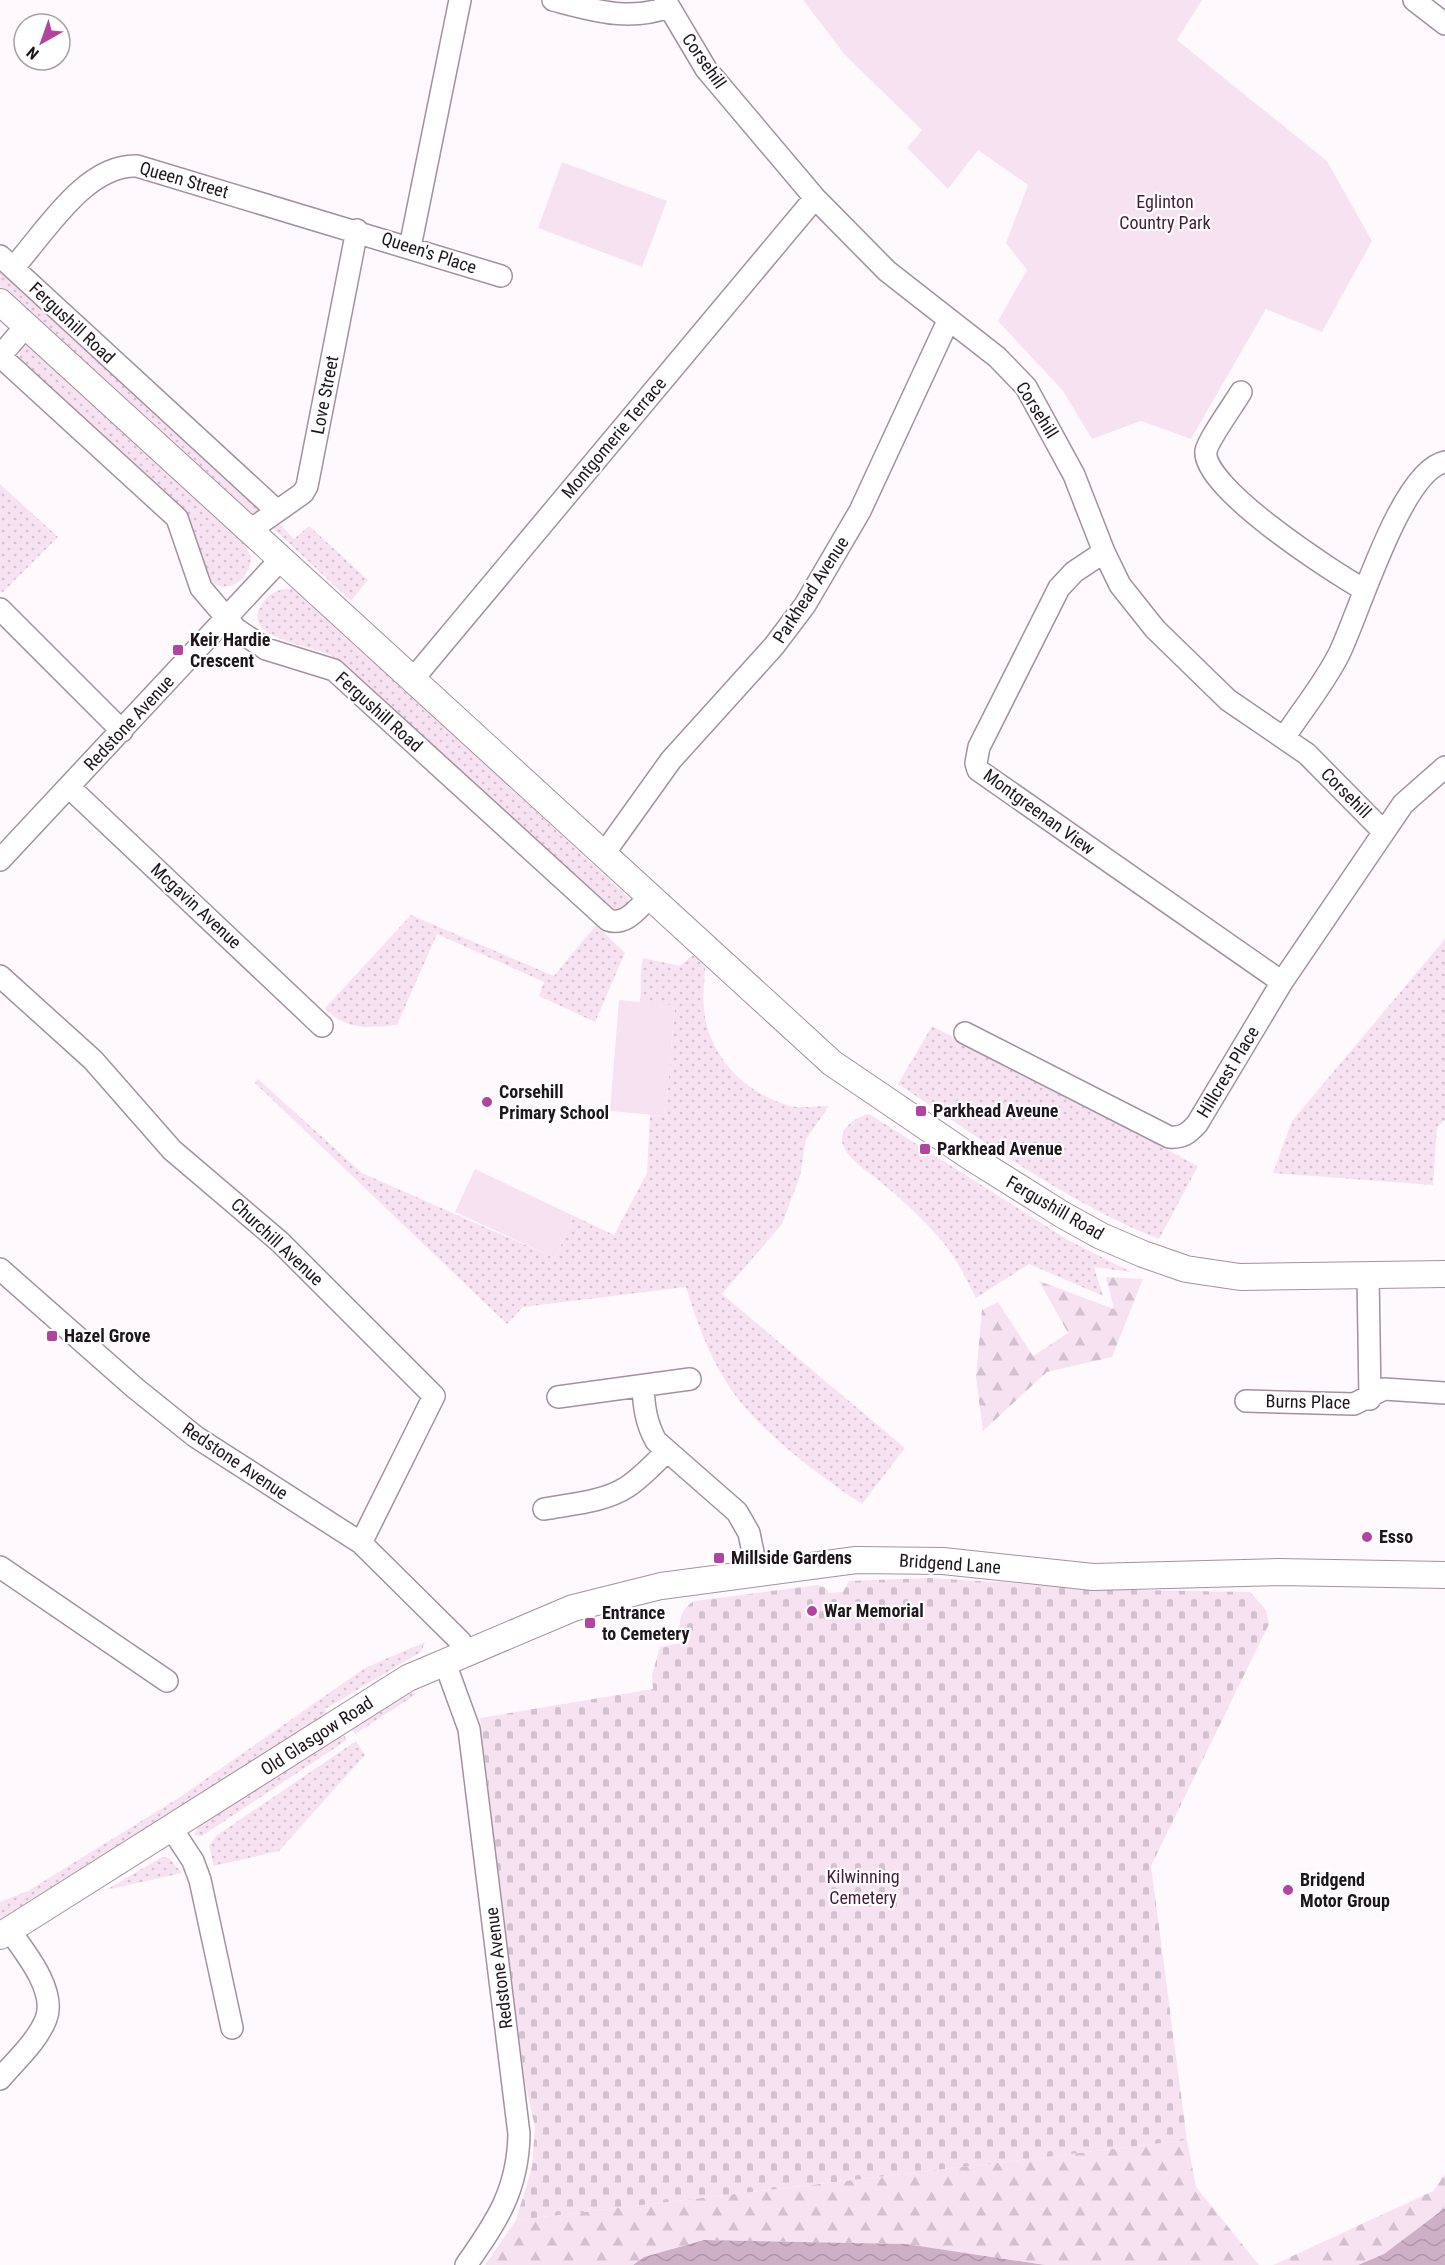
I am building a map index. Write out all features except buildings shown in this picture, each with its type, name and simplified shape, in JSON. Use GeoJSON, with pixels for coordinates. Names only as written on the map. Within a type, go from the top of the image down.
{"type":"FeatureCollection","features":[{"type":"Feature","properties":{"kind":"main road","name":"Fergushill Road"},"geometry":{"type":"LineString","coordinates":[[0,302],[832,1063],[969,1156],[1101,1236],[1137,1252],[1212,1275],[1240,1277],[1445,1274]]}},
{"type":"Feature","properties":{"kind":"main road","name":"Bridgend Lane"},"geometry":{"type":"LineString","coordinates":[[456,1658],[573,1608],[660,1586],[856,1560],[943,1561],[1093,1577],[1278,1572],[1445,1575]]}},
{"type":"Feature","properties":{"kind":"main road","name":"Old Glasgow Road"},"geometry":{"type":"LineString","coordinates":[[5,1933],[408,1678],[456,1658]]}},
{"type":"Feature","properties":{"kind":"street"},"geometry":{"type":"LineString","coordinates":[[410,247],[460,0]]}},
{"type":"Feature","properties":{"kind":"street"},"geometry":{"type":"LineString","coordinates":[[553,0],[607,14],[639,15],[667,4]]}},
{"type":"Feature","properties":{"kind":"street"},"geometry":{"type":"LineString","coordinates":[[1414,0],[1445,24]]}},
{"type":"Feature","properties":{"kind":"street","name":"Corsehill"},"geometry":{"type":"LineString","coordinates":[[667,4],[706,69],[815,198],[887,271],[948,321],[997,357],[1026,387],[1074,475],[1104,552],[1131,602],[1183,659],[1228,700],[1314,761],[1384,832]]}},
{"type":"Feature","properties":{"kind":"street","name":"Queen Street"},"geometry":{"type":"LineString","coordinates":[[6,262],[94,178],[124,165],[137,166],[357,230]]}},
{"type":"Feature","properties":{"kind":"street","name":"Montgomerie Terrace"},"geometry":{"type":"LineString","coordinates":[[413,679],[815,198]]}},
{"type":"Feature","properties":{"kind":"street","name":"Queen's Place"},"geometry":{"type":"LineString","coordinates":[[357,230],[501,276]]}},
{"type":"Feature","properties":{"kind":"street","name":"Love Street"},"geometry":{"type":"LineString","coordinates":[[249,531],[303,493],[307,486],[357,230]]}},
{"type":"Feature","properties":{"kind":"street","name":"Fergushill Road"},"geometry":{"type":"LineString","coordinates":[[6,262],[277,511]]}},
{"type":"Feature","properties":{"kind":"street","name":"Parkhead Avenue"},"geometry":{"type":"LineString","coordinates":[[603,855],[671,760],[774,646],[805,605],[860,511],[948,321]]}},
{"type":"Feature","properties":{"kind":"street","name":"Fergushill Road"},"geometry":{"type":"LineString","coordinates":[[26,327],[0,356],[177,518],[201,588],[226,619],[249,640],[266,649],[334,670],[603,917],[615,922],[626,920],[649,898]]}},
{"type":"Feature","properties":{"kind":"street"},"geometry":{"type":"LineString","coordinates":[[1241,392],[1206,450],[1207,463],[1214,477],[1314,560],[1365,590]]}},
{"type":"Feature","properties":{"kind":"street"},"geometry":{"type":"LineString","coordinates":[[1284,738],[1339,654],[1408,494],[1430,468],[1445,462]]}},
{"type":"Feature","properties":{"kind":"street","name":"Montgreenan View"},"geometry":{"type":"LineString","coordinates":[[1104,552],[1074,572],[1059,588],[979,747],[976,763],[978,770],[1282,982]]}},
{"type":"Feature","properties":{"kind":"street","name":"Redstone Avenue"},"geometry":{"type":"LineString","coordinates":[[0,860],[281,559]]}},
{"type":"Feature","properties":{"kind":"street"},"geometry":{"type":"LineString","coordinates":[[0,609],[122,731]]}},
{"type":"Feature","properties":{"kind":"street","name":"Hillcrest Place"},"geometry":{"type":"LineString","coordinates":[[965,1033],[1169,1137],[1179,1138],[1197,1124],[1282,982],[1403,804],[1445,767]]}},
{"type":"Feature","properties":{"kind":"street","name":"Mcgavin Avenue"},"geometry":{"type":"LineString","coordinates":[[69,787],[322,1026]]}},
{"type":"Feature","properties":{"kind":"street","name":"Churchill Avenue"},"geometry":{"type":"LineString","coordinates":[[0,976],[93,1060],[172,1150],[280,1242],[434,1396],[361,1543]]}},
{"type":"Feature","properties":{"kind":"street","name":"Burns Place"},"geometry":{"type":"LineString","coordinates":[[1368,1275],[1370,1399]]}},
{"type":"Feature","properties":{"kind":"street","name":"Redstone Avenue"},"geometry":{"type":"LineString","coordinates":[[3,1279],[196,1437],[361,1543],[460,1641],[456,1658],[471,1737],[519,2134],[519,2160],[510,2193],[499,2217],[466,2265]]}},
{"type":"Feature","properties":{"kind":"street"},"geometry":{"type":"LineString","coordinates":[[558,1397],[690,1379]]}},
{"type":"Feature","properties":{"kind":"street"},"geometry":{"type":"LineString","coordinates":[[643,1387],[649,1428],[666,1452],[737,1512],[749,1533],[757,1572]]}},
{"type":"Feature","properties":{"kind":"street","name":"Burns Place"},"geometry":{"type":"LineString","coordinates":[[1246,1401],[1354,1404],[1370,1399],[1384,1389],[1445,1393]]}},
{"type":"Feature","properties":{"kind":"street"},"geometry":{"type":"LineString","coordinates":[[544,1509],[617,1492],[628,1487],[666,1452]]}},
{"type":"Feature","properties":{"kind":"street"},"geometry":{"type":"LineString","coordinates":[[0,1567],[167,1681]]}},
{"type":"Feature","properties":{"kind":"street"},"geometry":{"type":"LineString","coordinates":[[172,1829],[193,1861],[200,1880],[232,2028]]}},
{"type":"Feature","properties":{"kind":"street"},"geometry":{"type":"LineString","coordinates":[[0,2079],[36,2037],[47,2016],[46,1995],[39,1977],[5,1933]]}},
{"type":"Feature","properties":{"kind":"green space","name":"Eglinton Country Park"},"geometry":{"type":"Polygon","coordinates":[[[803,0],[1202,0],[1177,40],[1327,161],[1372,241],[1322,332],[1266,309],[1191,439],[1141,421],[1092,439],[1063,391],[998,321],[1027,270],[1006,243],[1028,185],[978,150],[948,189],[907,148],[922,130],[845,55],[803,0]]]}},
{"type":"Feature","properties":{"kind":"green space"},"geometry":{"type":"Polygon","coordinates":[[[562,162],[667,201],[642,267],[538,228],[562,162]]]}},
{"type":"Feature","properties":{"kind":"green space"},"geometry":{"type":"Polygon","coordinates":[[[0,268],[258,505],[258,513],[252,517],[246,514],[0,287],[0,268]]]}},
{"type":"Feature","properties":{"kind":"green space"},"geometry":{"type":"Polygon","coordinates":[[[28,344],[241,539],[251,556],[248,570],[239,582],[227,587],[212,583],[187,515],[20,361],[20,350],[28,344]]]}},
{"type":"Feature","properties":{"kind":"green space"},"geometry":{"type":"Polygon","coordinates":[[[0,484],[58,537],[2,593],[0,591],[0,484]]]}},
{"type":"Feature","properties":{"kind":"green space"},"geometry":{"type":"Polygon","coordinates":[[[278,522],[294,539],[309,526],[368,580],[351,601],[272,527],[278,522]]]}},
{"type":"Feature","properties":{"kind":"green space"},"geometry":{"type":"Polygon","coordinates":[[[283,589],[293,589],[302,594],[629,898],[627,906],[614,909],[601,903],[336,658],[279,638],[266,631],[259,622],[258,611],[268,597],[274,593],[283,589]]]}},
{"type":"Feature","properties":{"kind":"green space"},"geometry":{"type":"Polygon","coordinates":[[[411,915],[554,976],[596,925],[625,953],[595,1022],[539,996],[544,982],[437,934],[397,1025],[367,1027],[341,1021],[325,1008],[411,915]]]}},
{"type":"Feature","properties":{"kind":"green space"},"geometry":{"type":"Polygon","coordinates":[[[1445,939],[1445,1120],[1437,1127],[1433,1185],[1273,1173],[1292,1121],[1445,939]]]}},
{"type":"Feature","properties":{"kind":"green space"},"geometry":{"type":"Polygon","coordinates":[[[693,955],[705,967],[703,1004],[707,1026],[713,1042],[731,1069],[756,1091],[771,1099],[792,1106],[829,1106],[806,1139],[800,1176],[782,1224],[722,1294],[905,1448],[862,1504],[787,1448],[737,1398],[707,1346],[686,1287],[523,1307],[507,1324],[255,1083],[258,1079],[362,1173],[555,1258],[574,1216],[614,1235],[647,1173],[650,1115],[665,1116],[675,1006],[640,1002],[643,958],[680,966],[693,955]]]}},
{"type":"Feature","properties":{"kind":"green space"},"geometry":{"type":"Polygon","coordinates":[[[619,1000],[675,1005],[665,1116],[610,1111],[619,1000]]]}},
{"type":"Feature","properties":{"kind":"green space"},"geometry":{"type":"Polygon","coordinates":[[[932,1026],[1198,1166],[1159,1239],[1091,1207],[1058,1188],[898,1084],[932,1026]]]}},
{"type":"Feature","properties":{"kind":"green space"},"geometry":{"type":"Polygon","coordinates":[[[869,1114],[1068,1240],[1131,1272],[1094,1267],[1103,1296],[1029,1264],[976,1298],[946,1246],[903,1202],[856,1162],[844,1147],[842,1136],[847,1127],[860,1117],[869,1114]]]}},
{"type":"Feature","properties":{"kind":"green space"},"geometry":{"type":"Polygon","coordinates":[[[475,1169],[574,1216],[555,1258],[455,1212],[475,1169]]]}},
{"type":"Feature","properties":{"kind":"green space"},"geometry":{"type":"Polygon","coordinates":[[[1106,1277],[1143,1279],[1112,1357],[1047,1372],[983,1431],[976,1377],[982,1310],[998,1302],[1033,1356],[1068,1333],[1039,1281],[1114,1309],[1106,1277]]]}},
{"type":"Feature","properties":{"kind":"green space","name":"Kilwinning Cemetery"},"geometry":{"type":"Polygon","coordinates":[[[930,1578],[1130,1590],[1250,1592],[1266,1610],[1269,1624],[1151,1866],[1187,2140],[516,2220],[532,2167],[535,2127],[525,2082],[480,1718],[653,1689],[652,1675],[660,1647],[681,1643],[680,1619],[688,1605],[694,1601],[818,1585],[825,1587],[829,1593],[843,1592],[849,1581],[930,1578]]]}},
{"type":"Feature","properties":{"kind":"green space"},"geometry":{"type":"Polygon","coordinates":[[[425,1642],[421,1652],[325,1709],[328,1716],[0,1921],[0,1902],[28,1891],[177,1799],[365,1668],[425,1642]]]}},
{"type":"Feature","properties":{"kind":"green space"},"geometry":{"type":"Polygon","coordinates":[[[416,1693],[355,1734],[352,1729],[407,1694],[416,1693]]]}},
{"type":"Feature","properties":{"kind":"green space"},"geometry":{"type":"Polygon","coordinates":[[[343,1734],[347,1740],[202,1836],[194,1835],[199,1826],[343,1734]]]}},
{"type":"Feature","properties":{"kind":"green space"},"geometry":{"type":"Polygon","coordinates":[[[356,1741],[365,1755],[279,1851],[214,1866],[209,1846],[216,1836],[356,1741]]]}},
{"type":"Feature","properties":{"kind":"green space"},"geometry":{"type":"Polygon","coordinates":[[[162,1857],[169,1858],[182,1873],[106,1890],[162,1857]]]}},
{"type":"Feature","properties":{"kind":"green space"},"geometry":{"type":"Polygon","coordinates":[[[1187,2140],[1196,2187],[1259,2265],[1045,2265],[906,2244],[704,2240],[644,2257],[633,2265],[485,2265],[516,2220],[1187,2140]]]}},
{"type":"Feature","properties":{"kind":"green space"},"geometry":{"type":"Polygon","coordinates":[[[1445,2174],[1445,2208],[1384,2254],[1358,2265],[1273,2265],[1433,2191],[1445,2174]]]}},
{"type":"Feature","properties":{"kind":"water"},"geometry":{"type":"Polygon","coordinates":[[[1445,2208],[1445,2265],[1358,2265],[1384,2254],[1445,2208]]]}},
{"type":"Feature","properties":{"kind":"water"},"geometry":{"type":"Polygon","coordinates":[[[704,2240],[906,2244],[1045,2265],[633,2265],[644,2257],[704,2240]]]}},
{"type":"Feature","properties":{"kind":"place","name":"Keir Hardie Crescent"},"geometry":{"type":"Point","coordinates":[178,650]}},
{"type":"Feature","properties":{"kind":"place","name":"Corsehill Primary School"},"geometry":{"type":"Point","coordinates":[487,1102]}},
{"type":"Feature","properties":{"kind":"place","name":"Parkhead Aveune"},"geometry":{"type":"Point","coordinates":[921,1111]}},
{"type":"Feature","properties":{"kind":"place","name":"Parkhead Avenue"},"geometry":{"type":"Point","coordinates":[925,1149]}},
{"type":"Feature","properties":{"kind":"place","name":"Hazel Grove"},"geometry":{"type":"Point","coordinates":[52,1336]}},
{"type":"Feature","properties":{"kind":"place","name":"Esso"},"geometry":{"type":"Point","coordinates":[1367,1537]}},
{"type":"Feature","properties":{"kind":"place","name":"Millside Gardens"},"geometry":{"type":"Point","coordinates":[719,1558]}},
{"type":"Feature","properties":{"kind":"place","name":"War Memorial"},"geometry":{"type":"Point","coordinates":[812,1611]}},
{"type":"Feature","properties":{"kind":"place","name":"Entrance to Cemetery"},"geometry":{"type":"Point","coordinates":[590,1623]}},
{"type":"Feature","properties":{"kind":"place","name":"Bridgend Motor Group"},"geometry":{"type":"Point","coordinates":[1288,1890]}}]}
